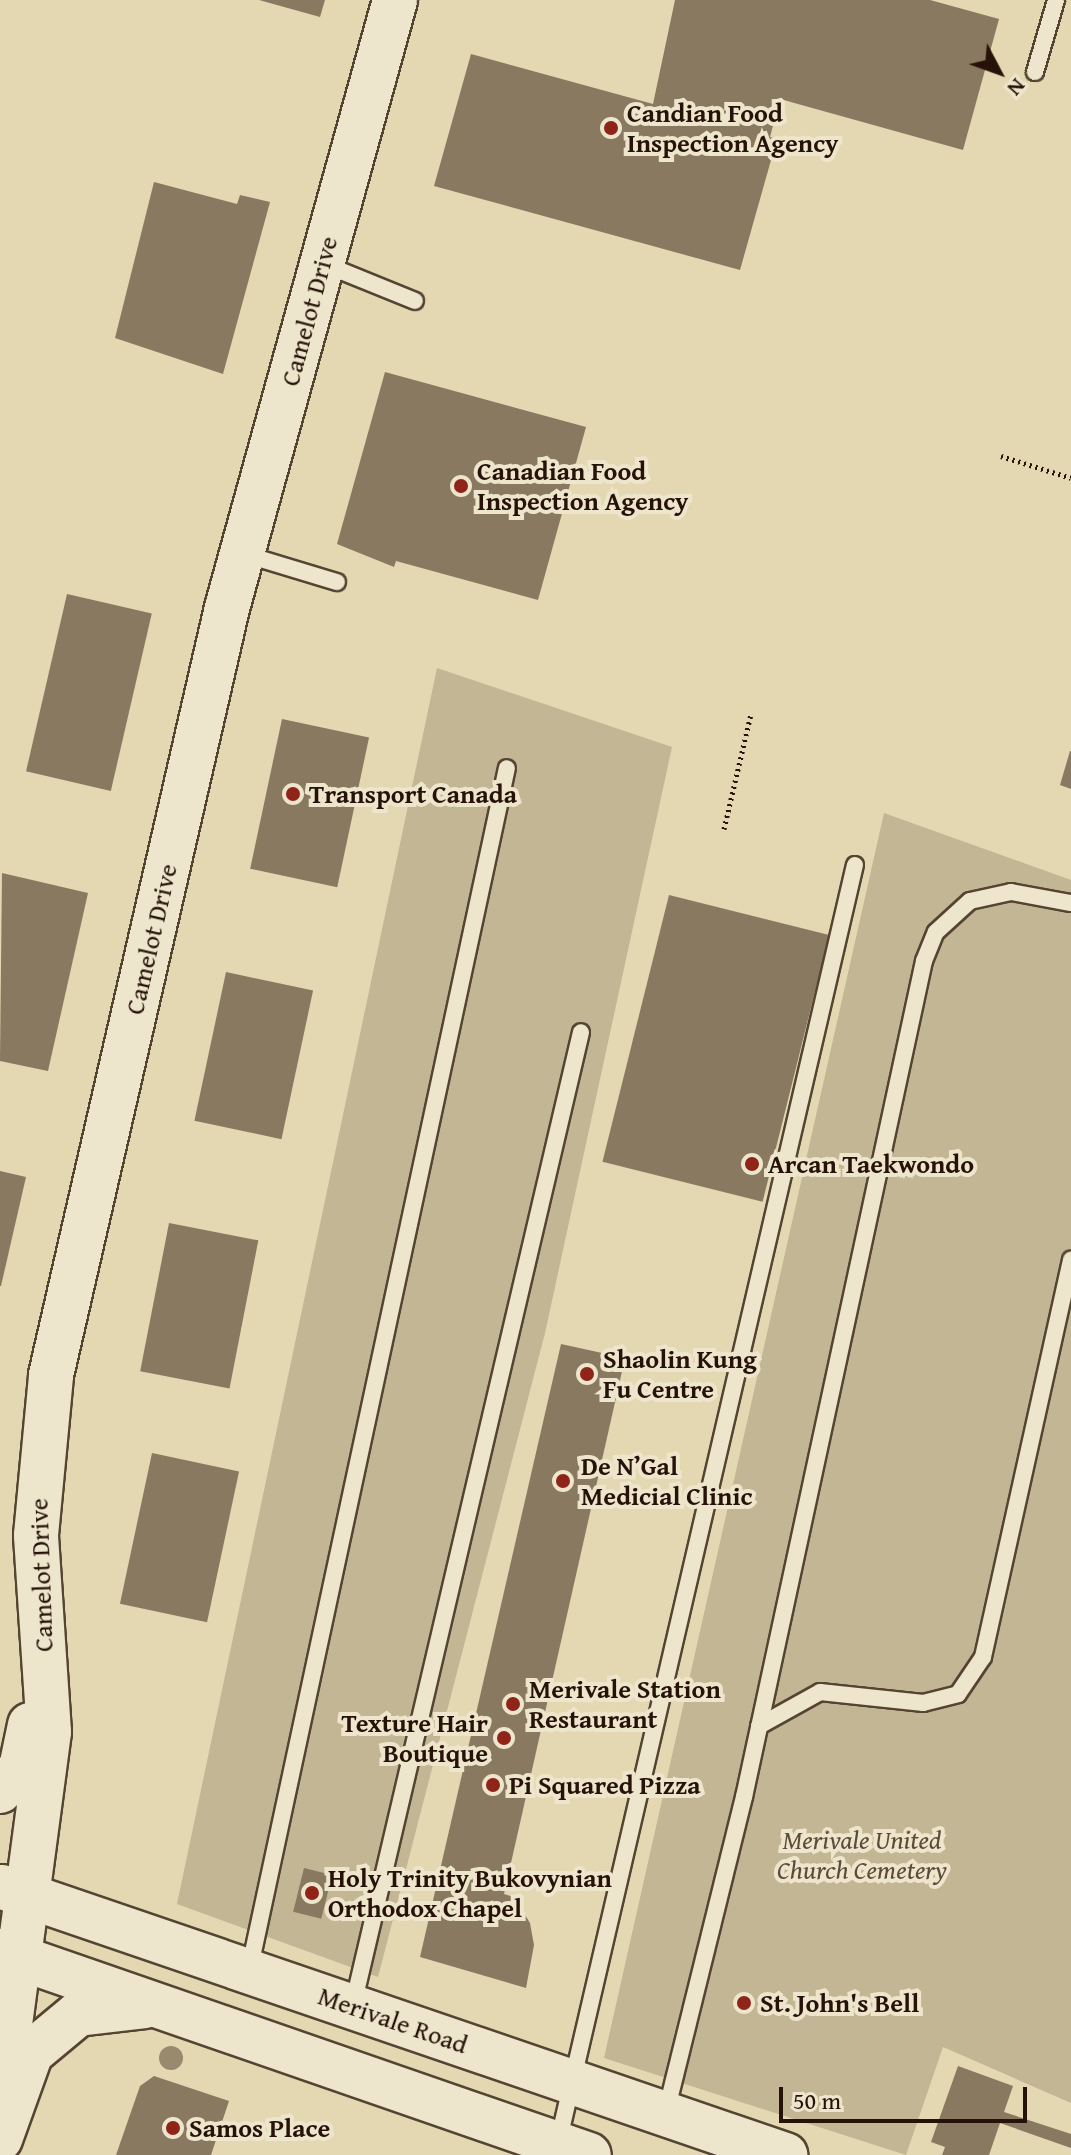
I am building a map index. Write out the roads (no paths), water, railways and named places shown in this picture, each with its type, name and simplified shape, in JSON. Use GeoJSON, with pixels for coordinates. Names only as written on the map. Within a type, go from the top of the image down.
{"type":"FeatureCollection","features":[{"type":"Feature","properties":{"kind":"street","name":"Camelot Drive"},"geometry":{"type":"LineString","coordinates":[[0,2099],[14,1891],[49,1732],[36,1535],[51,1375],[242,553],[395,0]]}},
{"type":"Feature","properties":{"kind":"street"},"geometry":{"type":"LineString","coordinates":[[0,1791],[21,1768],[42,1628]]}},
{"type":"Feature","properties":{"kind":"street","name":"Merivale Road"},"geometry":{"type":"LineString","coordinates":[[14,1891],[785,2155]]}},
{"type":"Feature","properties":{"kind":"street"},"geometry":{"type":"LineString","coordinates":[[10,1955],[163,2005],[573,2150]]}},
{"type":"Feature","properties":{"kind":"street"},"geometry":{"type":"LineString","coordinates":[[0,2139],[31,2053],[78,2014],[163,2005]]}},
{"type":"Feature","properties":{"kind":"lane"},"geometry":{"type":"LineString","coordinates":[[1035,72],[1056,0]]}},
{"type":"Feature","properties":{"kind":"lane"},"geometry":{"type":"LineString","coordinates":[[322,263],[415,301]]}},
{"type":"Feature","properties":{"kind":"lane"},"geometry":{"type":"LineString","coordinates":[[242,553],[337,582]]}},
{"type":"Feature","properties":{"kind":"lane"},"geometry":{"type":"LineString","coordinates":[[249,1972],[507,768]]}},
{"type":"Feature","properties":{"kind":"lane"},"geometry":{"type":"LineString","coordinates":[[573,2150],[575,2082],[855,865]]}},
{"type":"Feature","properties":{"kind":"lane"},"geometry":{"type":"LineString","coordinates":[[665,2114],[759,1726],[924,961],[936,932],[970,901],[1011,892],[1071,903]]}},
{"type":"Feature","properties":{"kind":"lane"},"geometry":{"type":"LineString","coordinates":[[353,2007],[581,1032]]}},
{"type":"Feature","properties":{"kind":"lane"},"geometry":{"type":"LineString","coordinates":[[759,1726],[820,1692],[923,1703],[958,1694],[983,1657],[1071,1260]]}},
{"type":"Feature","properties":{"kind":"place","name":"Candian Food Inspection Agency"},"geometry":{"type":"Point","coordinates":[611,128]}},
{"type":"Feature","properties":{"kind":"place","name":"Canadian Food Inspection Agency"},"geometry":{"type":"Point","coordinates":[461,486]}},
{"type":"Feature","properties":{"kind":"place","name":"Transport Canada"},"geometry":{"type":"Point","coordinates":[293,794]}},
{"type":"Feature","properties":{"kind":"place","name":"Arcan Taekwondo"},"geometry":{"type":"Point","coordinates":[752,1164]}},
{"type":"Feature","properties":{"kind":"place","name":"Shaolin Kung Fu Centre"},"geometry":{"type":"Point","coordinates":[587,1374]}},
{"type":"Feature","properties":{"kind":"place","name":"De N’Gal Medicial Clinic"},"geometry":{"type":"Point","coordinates":[563,1481]}},
{"type":"Feature","properties":{"kind":"place","name":"Merivale Station Restaurant"},"geometry":{"type":"Point","coordinates":[513,1704]}},
{"type":"Feature","properties":{"kind":"place","name":"Texture Hair Boutique"},"geometry":{"type":"Point","coordinates":[504,1738]}},
{"type":"Feature","properties":{"kind":"place","name":"Pi Squared Pizza"},"geometry":{"type":"Point","coordinates":[493,1785]}},
{"type":"Feature","properties":{"kind":"place","name":"Holy Trinity Bukovynian Orthodox Chapel"},"geometry":{"type":"Point","coordinates":[312,1893]}},
{"type":"Feature","properties":{"kind":"place","name":"St. John's Bell"},"geometry":{"type":"Point","coordinates":[744,2003]}},
{"type":"Feature","properties":{"kind":"place","name":"Samos Place"},"geometry":{"type":"Point","coordinates":[173,2128]}},
{"type":"Feature","properties":{"kind":"park label","name":"Merivale United Church Cemetery"},"geometry":{"type":"Point","coordinates":[862,1855]}}]}
